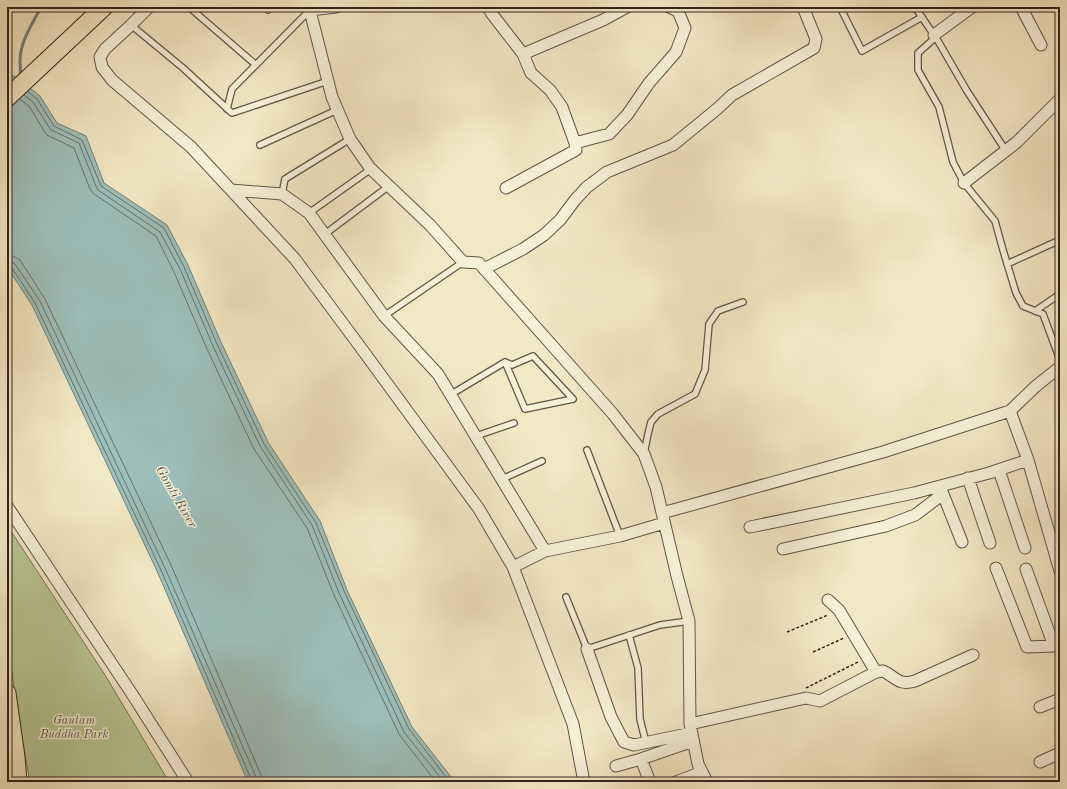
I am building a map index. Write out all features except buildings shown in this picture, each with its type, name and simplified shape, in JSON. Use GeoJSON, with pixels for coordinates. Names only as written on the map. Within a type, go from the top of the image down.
{"type":"FeatureCollection","features":[{"type":"Feature","properties":{"kind":"main road"},"geometry":{"type":"LineString","coordinates":[[7,98],[104,7]]}},
{"type":"Feature","properties":{"kind":"main road"},"geometry":{"type":"LineString","coordinates":[[7,693],[18,782]]}},
{"type":"Feature","properties":{"kind":"street"},"geometry":{"type":"LineString","coordinates":[[149,7],[105,49],[100,57],[102,67],[112,80],[191,147],[295,259],[479,509],[513,567],[573,724],[584,782]]}},
{"type":"Feature","properties":{"kind":"street"},"geometry":{"type":"LineString","coordinates":[[336,7],[309,8],[332,97],[350,140],[371,169],[430,225],[463,262],[479,263],[613,414],[644,454],[656,487],[689,621],[692,733],[698,764],[707,782]]}},
{"type":"Feature","properties":{"kind":"street"},"geometry":{"type":"LineString","coordinates":[[488,7],[523,54],[531,73],[550,90],[562,107],[575,143],[576,150],[506,188]]}},
{"type":"Feature","properties":{"kind":"street"},"geometry":{"type":"LineString","coordinates":[[523,54],[603,20],[627,7]]}},
{"type":"Feature","properties":{"kind":"street"},"geometry":{"type":"LineString","coordinates":[[575,143],[609,134],[627,115],[649,83],[676,52],[685,28],[678,11],[669,7]]}},
{"type":"Feature","properties":{"kind":"street"},"geometry":{"type":"LineString","coordinates":[[484,269],[523,249],[544,235],[560,220],[574,200],[587,187],[607,172],[673,145],[732,95],[814,48],[816,40],[803,7]]}},
{"type":"Feature","properties":{"kind":"street"},"geometry":{"type":"LineString","coordinates":[[935,36],[972,7]]}},
{"type":"Feature","properties":{"kind":"street"},"geometry":{"type":"LineString","coordinates":[[1021,7],[1041,45]]}},
{"type":"Feature","properties":{"kind":"street"},"geometry":{"type":"LineString","coordinates":[[964,183],[1017,142],[1060,99]]}},
{"type":"Feature","properties":{"kind":"street"},"geometry":{"type":"LineString","coordinates":[[231,190],[282,194],[309,212],[384,316],[438,374],[545,551]]}},
{"type":"Feature","properties":{"kind":"street"},"geometry":{"type":"LineString","coordinates":[[513,567],[545,551],[620,536],[663,518],[883,452],[1010,411],[1036,386],[1060,367]]}},
{"type":"Feature","properties":{"kind":"street"},"geometry":{"type":"LineString","coordinates":[[1010,411],[1028,460],[1060,571]]}},
{"type":"Feature","properties":{"kind":"street"},"geometry":{"type":"LineString","coordinates":[[750,526],[914,493],[941,490],[968,478],[1028,460]]}},
{"type":"Feature","properties":{"kind":"street"},"geometry":{"type":"LineString","coordinates":[[998,470],[1025,548]]}},
{"type":"Feature","properties":{"kind":"street"},"geometry":{"type":"LineString","coordinates":[[968,478],[990,543]]}},
{"type":"Feature","properties":{"kind":"street"},"geometry":{"type":"LineString","coordinates":[[941,490],[962,542]]}},
{"type":"Feature","properties":{"kind":"street"},"geometry":{"type":"LineString","coordinates":[[783,549],[886,526],[915,515],[941,490]]}},
{"type":"Feature","properties":{"kind":"street"},"geometry":{"type":"LineString","coordinates":[[7,506],[132,694],[188,782]]}},
{"type":"Feature","properties":{"kind":"street"},"geometry":{"type":"LineString","coordinates":[[996,568],[1027,647],[1057,645],[1026,569]]}},
{"type":"Feature","properties":{"kind":"street"},"geometry":{"type":"LineString","coordinates":[[828,600],[839,610],[876,672]]}},
{"type":"Feature","properties":{"kind":"street"},"geometry":{"type":"LineString","coordinates":[[587,649],[611,717],[624,742],[634,745],[692,733],[806,698],[820,701],[876,672],[883,671],[896,680],[907,683],[915,681],[973,655]]}},
{"type":"Feature","properties":{"kind":"street"},"geometry":{"type":"LineString","coordinates":[[1040,707],[1060,699]]}},
{"type":"Feature","properties":{"kind":"street"},"geometry":{"type":"LineString","coordinates":[[616,766],[641,760],[692,733]]}},
{"type":"Feature","properties":{"kind":"street"},"geometry":{"type":"LineString","coordinates":[[1040,762],[1060,753]]}},
{"type":"Feature","properties":{"kind":"street"},"geometry":{"type":"LineString","coordinates":[[641,760],[650,782]]}},
{"type":"Feature","properties":{"kind":"street"},"geometry":{"type":"LineString","coordinates":[[676,782],[702,772]]}},
{"type":"Feature","properties":{"kind":"lane"},"geometry":{"type":"LineString","coordinates":[[190,7],[256,65]]}},
{"type":"Feature","properties":{"kind":"lane"},"geometry":{"type":"LineString","coordinates":[[840,7],[862,51],[922,17]]}},
{"type":"Feature","properties":{"kind":"lane"},"geometry":{"type":"LineString","coordinates":[[915,7],[935,36],[967,91],[1006,151]]}},
{"type":"Feature","properties":{"kind":"lane"},"geometry":{"type":"LineString","coordinates":[[227,109],[232,88],[256,65],[309,8]]}},
{"type":"Feature","properties":{"kind":"lane"},"geometry":{"type":"LineString","coordinates":[[131,25],[183,68],[232,113],[328,81]]}},
{"type":"Feature","properties":{"kind":"lane"},"geometry":{"type":"LineString","coordinates":[[935,36],[918,53],[918,70],[939,107],[953,162],[964,183],[996,221],[1016,293],[1023,306],[1043,314],[1060,360]]}},
{"type":"Feature","properties":{"kind":"lane"},"geometry":{"type":"LineString","coordinates":[[260,146],[337,110]]}},
{"type":"Feature","properties":{"kind":"lane"},"geometry":{"type":"LineString","coordinates":[[282,194],[285,179],[350,140]]}},
{"type":"Feature","properties":{"kind":"lane"},"geometry":{"type":"LineString","coordinates":[[309,212],[371,169]]}},
{"type":"Feature","properties":{"kind":"lane"},"geometry":{"type":"LineString","coordinates":[[325,234],[389,186]]}},
{"type":"Feature","properties":{"kind":"lane"},"geometry":{"type":"LineString","coordinates":[[1007,264],[1060,240]]}},
{"type":"Feature","properties":{"kind":"lane"},"geometry":{"type":"LineString","coordinates":[[384,316],[463,262]]}},
{"type":"Feature","properties":{"kind":"lane"},"geometry":{"type":"LineString","coordinates":[[1034,311],[1060,294]]}},
{"type":"Feature","properties":{"kind":"lane"},"geometry":{"type":"LineString","coordinates":[[644,454],[651,422],[658,414],[695,394],[705,370],[709,324],[718,311],[743,302]]}},
{"type":"Feature","properties":{"kind":"lane"},"geometry":{"type":"LineString","coordinates":[[533,356],[573,399],[525,409],[505,362],[512,365],[533,356]]}},
{"type":"Feature","properties":{"kind":"lane"},"geometry":{"type":"LineString","coordinates":[[450,395],[505,362]]}},
{"type":"Feature","properties":{"kind":"lane"},"geometry":{"type":"LineString","coordinates":[[476,436],[514,423]]}},
{"type":"Feature","properties":{"kind":"lane"},"geometry":{"type":"LineString","coordinates":[[587,450],[620,536]]}},
{"type":"Feature","properties":{"kind":"lane"},"geometry":{"type":"LineString","coordinates":[[502,479],[542,461]]}},
{"type":"Feature","properties":{"kind":"lane"},"geometry":{"type":"LineString","coordinates":[[566,596],[587,649],[660,625],[689,621]]}},
{"type":"Feature","properties":{"kind":"lane"},"geometry":{"type":"LineString","coordinates":[[629,635],[638,668],[640,719],[646,743]]}},
{"type":"Feature","properties":{"kind":"path"},"geometry":{"type":"LineString","coordinates":[[788,632],[839,610]]}},
{"type":"Feature","properties":{"kind":"path"},"geometry":{"type":"LineString","coordinates":[[813,652],[852,633]]}},
{"type":"Feature","properties":{"kind":"path"},"geometry":{"type":"LineString","coordinates":[[806,688],[867,658]]}},
{"type":"Feature","properties":{"kind":"green space","name":"Gautam Buddha Park"},"geometry":{"type":"Polygon","coordinates":[[[7,525],[105,675],[169,782],[30,782],[17,710],[7,636],[7,525]]]}},
{"type":"Feature","properties":{"kind":"water","name":"Gomti River"},"geometry":{"type":"Polygon","coordinates":[[[7,70],[10,75],[16,77],[40,96],[57,123],[86,136],[104,183],[167,225],[188,265],[221,342],[268,442],[320,521],[347,590],[412,727],[455,782],[248,782],[157,571],[32,305],[7,267],[7,70]]]}},
{"type":"Feature","properties":{"kind":"waterway"},"geometry":{"type":"LineString","coordinates":[[20,77],[22,46],[41,7]]}}]}
